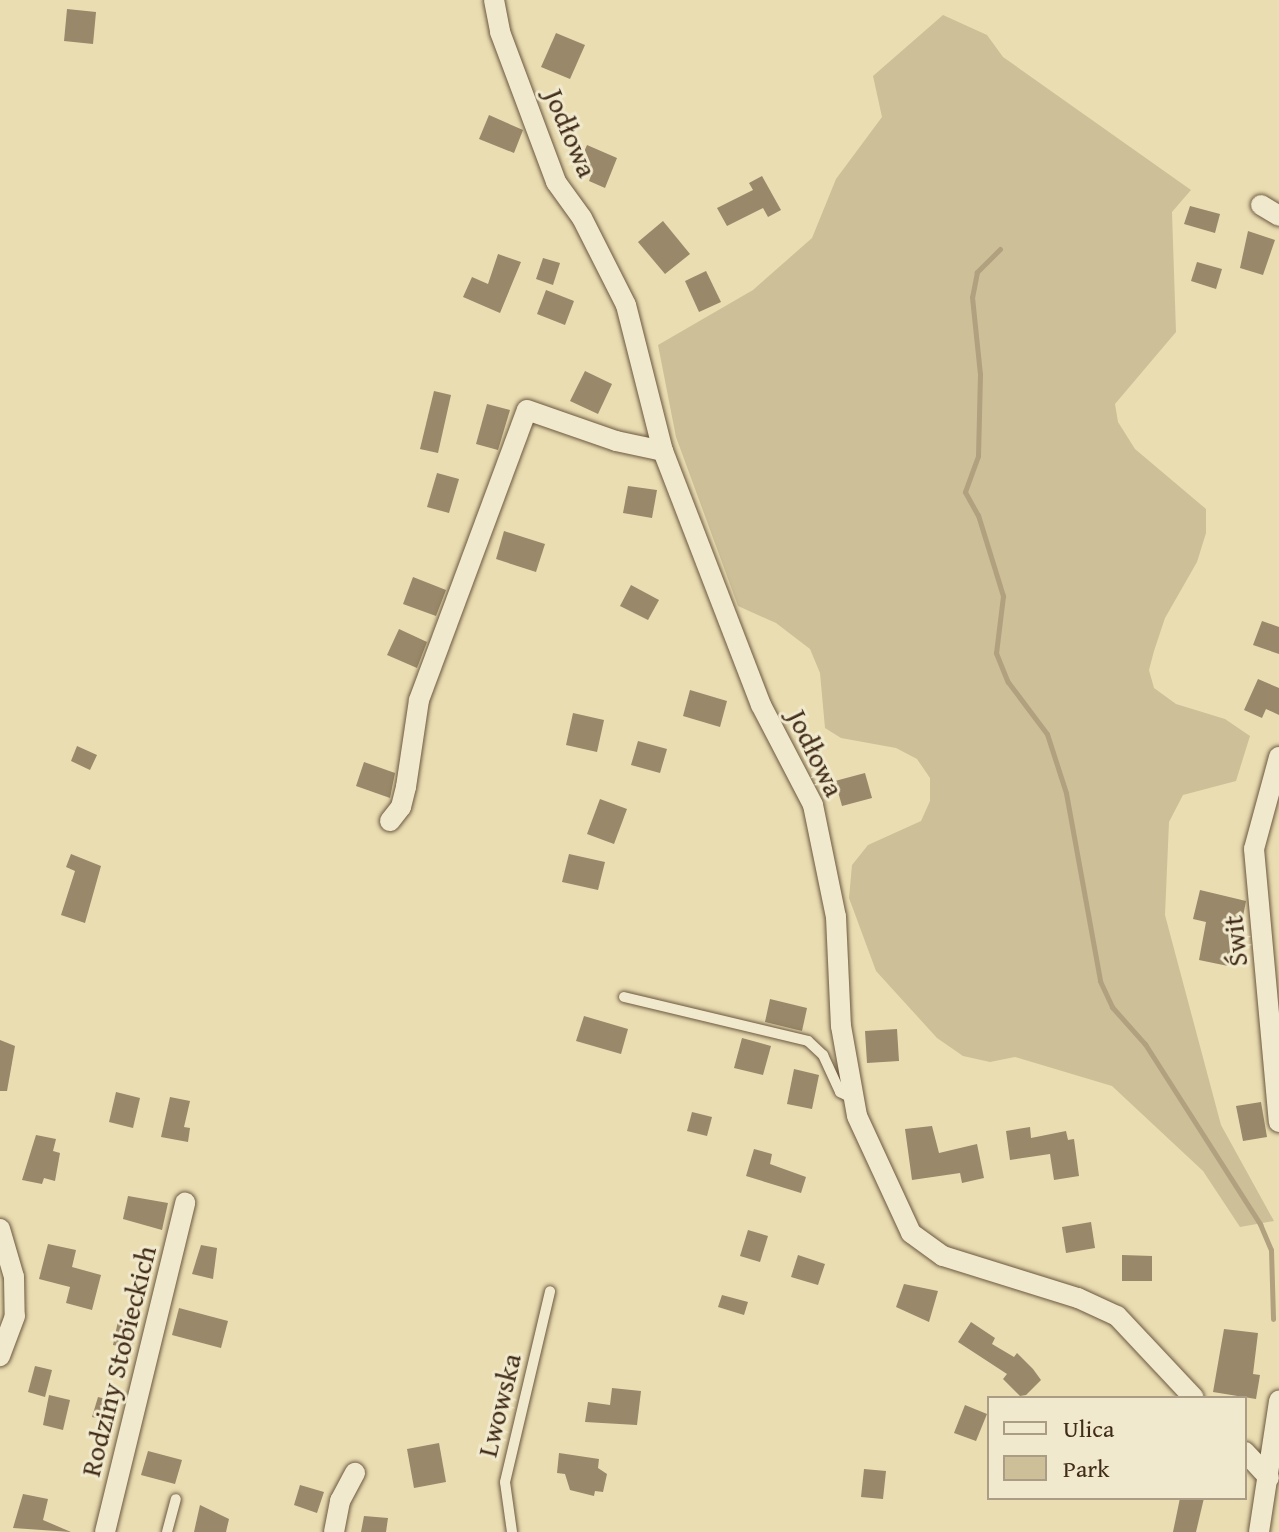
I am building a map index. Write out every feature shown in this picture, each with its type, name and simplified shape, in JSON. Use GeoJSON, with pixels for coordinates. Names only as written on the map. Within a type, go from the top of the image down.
{"type":"FeatureCollection","features":[{"type":"Feature","properties":{"kind":"street","name":"Jodłowa"},"geometry":{"type":"LineString","coordinates":[[494,0],[500,32],[556,182],[582,218],[626,305],[663,451],[761,705],[813,805],[836,917],[841,1026],[854,1099],[911,1233],[943,1256],[1078,1298],[1117,1316],[1192,1396]]}},
{"type":"Feature","properties":{"kind":"street"},"geometry":{"type":"LineString","coordinates":[[390,821],[401,807],[406,787],[419,700],[527,410],[616,441],[663,451]]}},
{"type":"Feature","properties":{"kind":"street","name":"Świt"},"geometry":{"type":"LineString","coordinates":[[1279,757],[1254,849],[1279,1122]]}},
{"type":"Feature","properties":{"kind":"street","name":"Rodziny Stobieckich"},"geometry":{"type":"LineString","coordinates":[[105,1532],[185,1203]]}},
{"type":"Feature","properties":{"kind":"street"},"geometry":{"type":"LineString","coordinates":[[0,1229],[14,1277],[15,1316],[0,1356]]}},
{"type":"Feature","properties":{"kind":"street"},"geometry":{"type":"LineString","coordinates":[[1259,1532],[1277,1445],[1279,1401]]}},
{"type":"Feature","properties":{"kind":"street"},"geometry":{"type":"LineString","coordinates":[[1247,1454],[1269,1478]]}},
{"type":"Feature","properties":{"kind":"street"},"geometry":{"type":"LineString","coordinates":[[334,1532],[340,1501],[355,1473]]}},
{"type":"Feature","properties":{"kind":"lane"},"geometry":{"type":"LineString","coordinates":[[624,997],[808,1041],[823,1055],[840,1092],[854,1099]]}},
{"type":"Feature","properties":{"kind":"lane","name":"Lwowska"},"geometry":{"type":"LineString","coordinates":[[512,1532],[505,1482],[550,1291]]}},
{"type":"Feature","properties":{"kind":"lane"},"geometry":{"type":"LineString","coordinates":[[167,1532],[176,1499]]}},
{"type":"Feature","properties":{"kind":"green space"},"geometry":{"type":"Polygon","coordinates":[[[943,15],[987,35],[1003,57],[1191,190],[1172,212],[1176,332],[1115,404],[1118,422],[1135,449],[1206,509],[1206,533],[1197,562],[1165,618],[1149,670],[1154,688],[1176,704],[1225,719],[1250,736],[1236,781],[1183,795],[1169,822],[1165,915],[1221,1125],[1274,1221],[1240,1227],[1203,1171],[1112,1086],[1015,1057],[990,1062],[963,1056],[937,1038],[876,971],[849,898],[852,865],[868,845],[921,821],[930,801],[930,778],[917,759],[896,748],[841,738],[825,728],[820,673],[810,649],[776,623],[738,606],[676,437],[658,345],[753,290],[812,238],[836,179],[882,117],[873,76],[943,15]]]}},
{"type":"Feature","properties":{"kind":"building"},"geometry":{"type":"Polygon","coordinates":[[[67,9],[96,12],[93,44],[64,41],[67,9]]]}},
{"type":"Feature","properties":{"kind":"building"},"geometry":{"type":"Polygon","coordinates":[[[556,33],[585,45],[570,79],[541,67],[556,33]]]}},
{"type":"Feature","properties":{"kind":"building"},"geometry":{"type":"Polygon","coordinates":[[[489,115],[523,130],[514,153],[479,139],[489,115]]]}},
{"type":"Feature","properties":{"kind":"building"},"geometry":{"type":"Polygon","coordinates":[[[587,145],[617,158],[605,188],[589,181],[592,173],[578,166],[587,145]]]}},
{"type":"Feature","properties":{"kind":"building"},"geometry":{"type":"Polygon","coordinates":[[[762,176],[781,210],[768,217],[763,208],[727,226],[717,208],[753,190],[749,183],[762,176]]]}},
{"type":"Feature","properties":{"kind":"building"},"geometry":{"type":"Polygon","coordinates":[[[1190,206],[1220,214],[1215,233],[1184,224],[1190,206]]]}},
{"type":"Feature","properties":{"kind":"building"},"geometry":{"type":"Polygon","coordinates":[[[663,221],[690,254],[665,274],[638,242],[663,221]]]}},
{"type":"Feature","properties":{"kind":"building"},"geometry":{"type":"Polygon","coordinates":[[[1248,231],[1275,240],[1263,275],[1240,268],[1248,231]]]}},
{"type":"Feature","properties":{"kind":"building"},"geometry":{"type":"Polygon","coordinates":[[[498,254],[521,262],[500,313],[463,297],[472,277],[488,284],[498,254]]]}},
{"type":"Feature","properties":{"kind":"building"},"geometry":{"type":"Polygon","coordinates":[[[543,258],[560,263],[553,285],[536,279],[543,258]]]}},
{"type":"Feature","properties":{"kind":"building"},"geometry":{"type":"Polygon","coordinates":[[[1197,262],[1222,269],[1216,289],[1191,281],[1197,262]]]}},
{"type":"Feature","properties":{"kind":"building"},"geometry":{"type":"Polygon","coordinates":[[[706,271],[721,302],[699,312],[685,281],[706,271]]]}},
{"type":"Feature","properties":{"kind":"building"},"geometry":{"type":"Polygon","coordinates":[[[546,290],[574,301],[565,325],[537,314],[546,290]]]}},
{"type":"Feature","properties":{"kind":"building"},"geometry":{"type":"Polygon","coordinates":[[[585,371],[612,384],[598,414],[570,401],[585,371]]]}},
{"type":"Feature","properties":{"kind":"building"},"geometry":{"type":"Polygon","coordinates":[[[434,391],[451,395],[438,453],[420,449],[434,391]]]}},
{"type":"Feature","properties":{"kind":"building"},"geometry":{"type":"Polygon","coordinates":[[[487,404],[510,410],[498,450],[476,444],[487,404]]]}},
{"type":"Feature","properties":{"kind":"building"},"geometry":{"type":"Polygon","coordinates":[[[437,473],[459,479],[449,513],[427,507],[437,473]]]}},
{"type":"Feature","properties":{"kind":"building"},"geometry":{"type":"Polygon","coordinates":[[[628,486],[657,490],[652,518],[623,513],[628,486]]]}},
{"type":"Feature","properties":{"kind":"building"},"geometry":{"type":"Polygon","coordinates":[[[504,531],[545,544],[536,572],[496,559],[504,531]]]}},
{"type":"Feature","properties":{"kind":"building"},"geometry":{"type":"Polygon","coordinates":[[[413,577],[446,590],[436,616],[403,604],[413,577]]]}},
{"type":"Feature","properties":{"kind":"building"},"geometry":{"type":"Polygon","coordinates":[[[631,585],[659,600],[648,620],[620,606],[631,585]]]}},
{"type":"Feature","properties":{"kind":"building"},"geometry":{"type":"Polygon","coordinates":[[[1262,621],[1279,627],[1279,654],[1253,645],[1262,621]]]}},
{"type":"Feature","properties":{"kind":"building"},"geometry":{"type":"Polygon","coordinates":[[[399,629],[427,642],[417,668],[387,655],[399,629]]]}},
{"type":"Feature","properties":{"kind":"building"},"geometry":{"type":"Polygon","coordinates":[[[1258,679],[1279,688],[1279,715],[1266,709],[1262,718],[1244,710],[1258,679]]]}},
{"type":"Feature","properties":{"kind":"building"},"geometry":{"type":"Polygon","coordinates":[[[690,690],[727,701],[720,727],[683,716],[690,690]]]}},
{"type":"Feature","properties":{"kind":"building"},"geometry":{"type":"Polygon","coordinates":[[[573,713],[604,720],[597,752],[566,745],[573,713]]]}},
{"type":"Feature","properties":{"kind":"building"},"geometry":{"type":"Polygon","coordinates":[[[638,741],[667,749],[660,773],[631,765],[638,741]]]}},
{"type":"Feature","properties":{"kind":"building"},"geometry":{"type":"Polygon","coordinates":[[[77,746],[97,755],[90,770],[71,761],[77,746]]]}},
{"type":"Feature","properties":{"kind":"building"},"geometry":{"type":"Polygon","coordinates":[[[364,762],[395,773],[390,798],[356,786],[364,762]]]}},
{"type":"Feature","properties":{"kind":"building"},"geometry":{"type":"Polygon","coordinates":[[[865,773],[872,798],[842,806],[835,781],[865,773]]]}},
{"type":"Feature","properties":{"kind":"building"},"geometry":{"type":"Polygon","coordinates":[[[600,799],[627,809],[614,844],[587,834],[600,799]]]}},
{"type":"Feature","properties":{"kind":"building"},"geometry":{"type":"Polygon","coordinates":[[[71,854],[101,866],[85,923],[61,915],[75,871],[66,867],[71,854]]]}},
{"type":"Feature","properties":{"kind":"building"},"geometry":{"type":"Polygon","coordinates":[[[569,854],[605,862],[598,890],[562,882],[569,854]]]}},
{"type":"Feature","properties":{"kind":"building"},"geometry":{"type":"Polygon","coordinates":[[[1200,890],[1246,901],[1238,942],[1245,944],[1242,962],[1230,960],[1228,966],[1199,960],[1206,922],[1193,919],[1200,890]]]}},
{"type":"Feature","properties":{"kind":"building"},"geometry":{"type":"Polygon","coordinates":[[[770,999],[807,1008],[802,1031],[765,1022],[770,999]]]}},
{"type":"Feature","properties":{"kind":"building"},"geometry":{"type":"Polygon","coordinates":[[[584,1016],[628,1029],[621,1054],[576,1041],[584,1016]]]}},
{"type":"Feature","properties":{"kind":"building"},"geometry":{"type":"Polygon","coordinates":[[[897,1029],[899,1061],[867,1063],[865,1031],[897,1029]]]}},
{"type":"Feature","properties":{"kind":"building"},"geometry":{"type":"Polygon","coordinates":[[[742,1038],[771,1046],[763,1075],[734,1068],[742,1038]]]}},
{"type":"Feature","properties":{"kind":"building"},"geometry":{"type":"Polygon","coordinates":[[[0,1040],[15,1046],[7,1091],[0,1091],[0,1040]]]}},
{"type":"Feature","properties":{"kind":"building"},"geometry":{"type":"Polygon","coordinates":[[[794,1069],[819,1075],[812,1109],[787,1104],[794,1069]]]}},
{"type":"Feature","properties":{"kind":"building"},"geometry":{"type":"Polygon","coordinates":[[[116,1092],[140,1098],[133,1128],[109,1122],[116,1092]]]}},
{"type":"Feature","properties":{"kind":"building"},"geometry":{"type":"Polygon","coordinates":[[[170,1097],[190,1101],[184,1127],[190,1128],[188,1142],[161,1137],[170,1097]]]}},
{"type":"Feature","properties":{"kind":"building"},"geometry":{"type":"Polygon","coordinates":[[[1261,1102],[1267,1137],[1243,1141],[1236,1106],[1261,1102]]]}},
{"type":"Feature","properties":{"kind":"building"},"geometry":{"type":"Polygon","coordinates":[[[692,1112],[712,1117],[707,1136],[687,1131],[692,1112]]]}},
{"type":"Feature","properties":{"kind":"building"},"geometry":{"type":"Polygon","coordinates":[[[932,1126],[939,1153],[977,1144],[984,1178],[962,1183],[960,1173],[912,1180],[905,1129],[932,1126]]]}},
{"type":"Feature","properties":{"kind":"building"},"geometry":{"type":"Polygon","coordinates":[[[1030,1127],[1031,1138],[1066,1131],[1068,1140],[1074,1139],[1079,1176],[1054,1180],[1050,1154],[1010,1160],[1006,1131],[1030,1127]]]}},
{"type":"Feature","properties":{"kind":"building"},"geometry":{"type":"Polygon","coordinates":[[[36,1135],[56,1139],[53,1151],[60,1153],[55,1181],[44,1178],[42,1184],[22,1180],[36,1135]]]}},
{"type":"Feature","properties":{"kind":"building"},"geometry":{"type":"Polygon","coordinates":[[[754,1149],[772,1154],[770,1164],[806,1177],[801,1193],[746,1176],[754,1149]]]}},
{"type":"Feature","properties":{"kind":"building"},"geometry":{"type":"Polygon","coordinates":[[[128,1196],[168,1203],[162,1230],[123,1219],[128,1196]]]}},
{"type":"Feature","properties":{"kind":"building"},"geometry":{"type":"Polygon","coordinates":[[[1091,1222],[1095,1248],[1066,1253],[1062,1227],[1091,1222]]]}},
{"type":"Feature","properties":{"kind":"building"},"geometry":{"type":"Polygon","coordinates":[[[748,1230],[768,1236],[760,1262],[740,1256],[748,1230]]]}},
{"type":"Feature","properties":{"kind":"building"},"geometry":{"type":"Polygon","coordinates":[[[48,1244],[76,1250],[72,1267],[101,1275],[92,1310],[66,1303],[70,1287],[39,1279],[48,1244]]]}},
{"type":"Feature","properties":{"kind":"building"},"geometry":{"type":"Polygon","coordinates":[[[201,1245],[217,1248],[213,1279],[192,1274],[201,1245]]]}},
{"type":"Feature","properties":{"kind":"building"},"geometry":{"type":"Polygon","coordinates":[[[798,1255],[825,1264],[818,1285],[791,1277],[798,1255]]]}},
{"type":"Feature","properties":{"kind":"building"},"geometry":{"type":"Polygon","coordinates":[[[1122,1255],[1152,1256],[1152,1281],[1122,1281],[1122,1255]]]}},
{"type":"Feature","properties":{"kind":"building"},"geometry":{"type":"Polygon","coordinates":[[[904,1284],[938,1291],[929,1322],[896,1307],[904,1284]]]}},
{"type":"Feature","properties":{"kind":"building"},"geometry":{"type":"Polygon","coordinates":[[[722,1295],[748,1302],[744,1315],[718,1307],[722,1295]]]}},
{"type":"Feature","properties":{"kind":"building"},"geometry":{"type":"Polygon","coordinates":[[[179,1308],[228,1321],[221,1348],[172,1335],[179,1308]]]}},
{"type":"Feature","properties":{"kind":"building"},"geometry":{"type":"Polygon","coordinates":[[[118,1321],[137,1326],[132,1349],[113,1345],[118,1321]]]}},
{"type":"Feature","properties":{"kind":"building"},"geometry":{"type":"Polygon","coordinates":[[[971,1322],[995,1338],[992,1344],[1014,1357],[1017,1353],[1033,1369],[1041,1380],[1026,1395],[1020,1396],[1003,1379],[1007,1374],[958,1342],[971,1322]]]}},
{"type":"Feature","properties":{"kind":"building"},"geometry":{"type":"Polygon","coordinates":[[[1224,1329],[1258,1333],[1253,1374],[1260,1375],[1256,1399],[1213,1392],[1224,1329]]]}},
{"type":"Feature","properties":{"kind":"building"},"geometry":{"type":"Polygon","coordinates":[[[35,1366],[52,1370],[45,1397],[28,1392],[35,1366]]]}},
{"type":"Feature","properties":{"kind":"building"},"geometry":{"type":"Polygon","coordinates":[[[612,1388],[641,1391],[637,1425],[585,1422],[588,1402],[610,1405],[612,1388]]]}},
{"type":"Feature","properties":{"kind":"building"},"geometry":{"type":"Polygon","coordinates":[[[49,1395],[70,1400],[63,1430],[43,1425],[49,1395]]]}},
{"type":"Feature","properties":{"kind":"building"},"geometry":{"type":"Polygon","coordinates":[[[98,1397],[118,1402],[113,1422],[92,1417],[98,1397]]]}},
{"type":"Feature","properties":{"kind":"building"},"geometry":{"type":"Polygon","coordinates":[[[965,1405],[987,1414],[976,1441],[954,1433],[965,1405]]]}},
{"type":"Feature","properties":{"kind":"building"},"geometry":{"type":"Polygon","coordinates":[[[439,1443],[446,1482],[414,1488],[407,1449],[439,1443]]]}},
{"type":"Feature","properties":{"kind":"building"},"geometry":{"type":"Polygon","coordinates":[[[148,1451],[182,1460],[175,1484],[141,1475],[148,1451]]]}},
{"type":"Feature","properties":{"kind":"building"},"geometry":{"type":"Polygon","coordinates":[[[559,1453],[599,1459],[598,1468],[607,1474],[603,1492],[595,1491],[594,1496],[570,1490],[565,1474],[557,1473],[559,1453]]]}},
{"type":"Feature","properties":{"kind":"building"},"geometry":{"type":"Polygon","coordinates":[[[864,1469],[886,1471],[883,1499],[861,1497],[864,1469]]]}},
{"type":"Feature","properties":{"kind":"building"},"geometry":{"type":"Polygon","coordinates":[[[300,1485],[324,1492],[317,1513],[294,1505],[300,1485]]]}},
{"type":"Feature","properties":{"kind":"building"},"geometry":{"type":"Polygon","coordinates":[[[23,1494],[48,1499],[43,1520],[71,1532],[13,1528],[23,1494]]]}},
{"type":"Feature","properties":{"kind":"building"},"geometry":{"type":"Polygon","coordinates":[[[1180,1500],[1204,1500],[1196,1532],[1173,1532],[1180,1500]]]}},
{"type":"Feature","properties":{"kind":"building"},"geometry":{"type":"Polygon","coordinates":[[[200,1505],[229,1519],[226,1532],[194,1532],[200,1505]]]}},
{"type":"Feature","properties":{"kind":"building"},"geometry":{"type":"Polygon","coordinates":[[[364,1516],[388,1518],[386,1532],[361,1532],[364,1516]]]}},
{"type":"Feature","properties":{"kind":"waterway"},"geometry":{"type":"LineString","coordinates":[[1000,249],[977,272],[972,297],[980,374],[978,456],[965,492],[978,515],[1003,596],[996,653],[1008,682],[1047,734],[1066,793],[1100,981],[1112,1007],[1145,1044],[1260,1224],[1271,1250],[1273,1319]]}}]}
